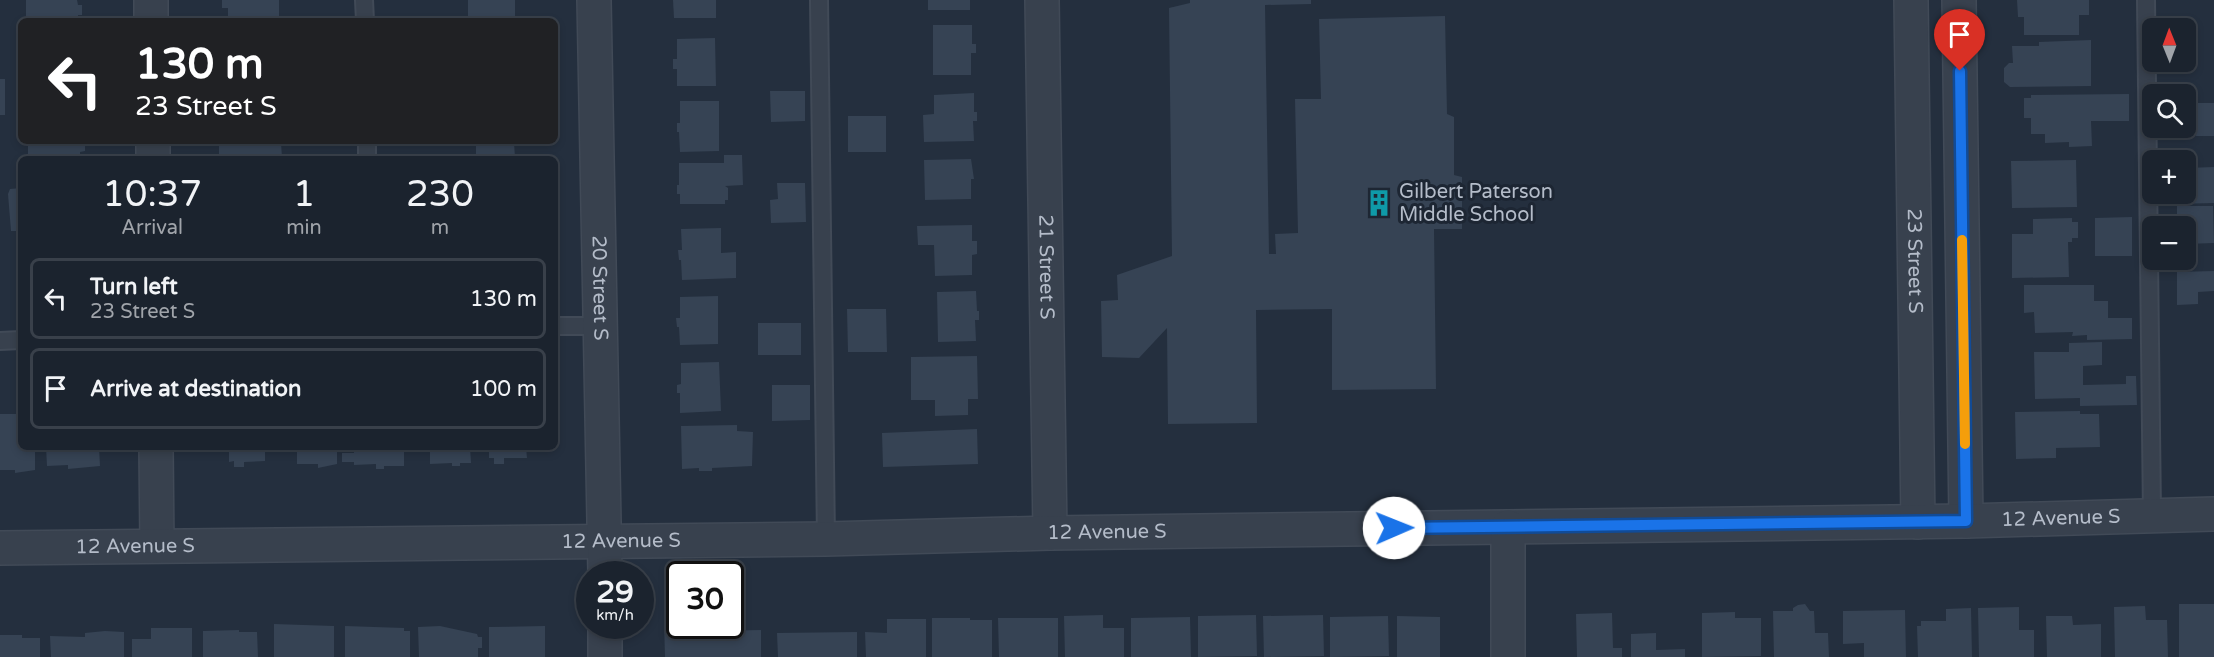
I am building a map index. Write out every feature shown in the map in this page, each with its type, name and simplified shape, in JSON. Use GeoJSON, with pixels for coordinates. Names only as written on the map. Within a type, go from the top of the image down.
{"type":"FeatureCollection","features":[{"type":"Feature","properties":{"kind":"street"},"geometry":{"type":"LineString","coordinates":[[151,0],[151,18]]}},
{"type":"Feature","properties":{"kind":"street","name":"20 Street S"},"geometry":{"type":"LineString","coordinates":[[594,0],[605,561]]}},
{"type":"Feature","properties":{"kind":"street","name":"21 Street S"},"geometry":{"type":"LineString","coordinates":[[1042,0],[1050,533]]}},
{"type":"Feature","properties":{"kind":"street","name":"23 Street S"},"geometry":{"type":"LineString","coordinates":[[1911,0],[1918,522]]}},
{"type":"Feature","properties":{"kind":"street"},"geometry":{"type":"LineString","coordinates":[[1959,0],[1966,521]]}},
{"type":"Feature","properties":{"kind":"street"},"geometry":{"type":"LineString","coordinates":[[156,450],[157,546]]}},
{"type":"Feature","properties":{"kind":"street","name":"12 Avenue S"},"geometry":{"type":"LineString","coordinates":[[0,548],[826,539],[1050,533],[1918,522],[2214,514]]}},
{"type":"Feature","properties":{"kind":"street"},"geometry":{"type":"LineString","coordinates":[[1508,527],[1508,657]]}},
{"type":"Feature","properties":{"kind":"street"},"geometry":{"type":"LineString","coordinates":[[605,639],[605,657]]}},
{"type":"Feature","properties":{"kind":"lane"},"geometry":{"type":"LineString","coordinates":[[364,0],[365,18]]}},
{"type":"Feature","properties":{"kind":"lane"},"geometry":{"type":"LineString","coordinates":[[819,0],[826,539]]}},
{"type":"Feature","properties":{"kind":"lane"},"geometry":{"type":"LineString","coordinates":[[2146,0],[2152,515]]}},
{"type":"Feature","properties":{"kind":"lane"},"geometry":{"type":"LineString","coordinates":[[558,326],[600,326]]}},
{"type":"Feature","properties":{"kind":"lane"},"geometry":{"type":"LineString","coordinates":[[0,340],[18,340]]}},
{"type":"Feature","properties":{"kind":"building"},"geometry":{"type":"Polygon","coordinates":[[[26,0],[77,0],[78,5],[82,5],[82,15],[78,15],[78,18],[26,18],[26,0]]]}},
{"type":"Feature","properties":{"kind":"building"},"geometry":{"type":"Polygon","coordinates":[[[222,0],[279,0],[279,18],[228,18],[228,8],[222,8],[222,0]]]}},
{"type":"Feature","properties":{"kind":"building"},"geometry":{"type":"Polygon","coordinates":[[[468,0],[515,0],[515,18],[468,18],[468,0]]]}},
{"type":"Feature","properties":{"kind":"building"},"geometry":{"type":"Polygon","coordinates":[[[673,0],[716,0],[716,18],[674,18],[673,0]]]}},
{"type":"Feature","properties":{"kind":"building"},"geometry":{"type":"Polygon","coordinates":[[[928,0],[970,0],[970,10],[928,10],[928,0]]]}},
{"type":"Feature","properties":{"kind":"building","name":"Gilbert Paterson Middle School"},"geometry":{"type":"Polygon","coordinates":[[[1190,0],[1311,0],[1311,4],[1265,5],[1269,254],[1276,254],[1275,234],[1298,233],[1295,99],[1321,99],[1319,19],[1445,16],[1447,114],[1454,117],[1454,175],[1462,177],[1462,229],[1434,229],[1436,389],[1332,390],[1332,309],[1256,310],[1257,423],[1168,424],[1167,328],[1139,358],[1102,357],[1101,301],[1118,300],[1117,275],[1172,256],[1169,8],[1190,3],[1190,0]]]}},
{"type":"Feature","properties":{"kind":"building"},"geometry":{"type":"Polygon","coordinates":[[[2017,0],[2089,0],[2089,15],[2079,15],[2079,35],[2024,35],[2024,17],[2018,17],[2017,0]]]}},
{"type":"Feature","properties":{"kind":"building"},"geometry":{"type":"Polygon","coordinates":[[[933,25],[972,25],[972,44],[976,44],[976,53],[971,53],[971,75],[933,75],[933,25]]]}},
{"type":"Feature","properties":{"kind":"building"},"geometry":{"type":"Polygon","coordinates":[[[715,38],[716,86],[677,86],[677,69],[673,69],[673,59],[677,59],[677,39],[715,38]]]}},
{"type":"Feature","properties":{"kind":"building"},"geometry":{"type":"Polygon","coordinates":[[[2091,40],[2091,86],[2010,87],[2004,82],[2004,68],[2009,63],[2013,63],[2012,46],[2039,46],[2039,42],[2091,40]]]}},
{"type":"Feature","properties":{"kind":"building"},"geometry":{"type":"Polygon","coordinates":[[[0,79],[5,79],[5,115],[0,115],[0,79]]]}},
{"type":"Feature","properties":{"kind":"building"},"geometry":{"type":"Polygon","coordinates":[[[770,91],[805,91],[805,121],[771,122],[770,91]]]}},
{"type":"Feature","properties":{"kind":"building"},"geometry":{"type":"Polygon","coordinates":[[[974,93],[974,112],[977,112],[977,121],[973,121],[974,141],[924,142],[923,115],[934,114],[934,95],[974,93]]]}},
{"type":"Feature","properties":{"kind":"building"},"geometry":{"type":"Polygon","coordinates":[[[2129,94],[2129,121],[2091,121],[2092,146],[2069,147],[2069,142],[2045,143],[2045,134],[2031,134],[2031,118],[2024,118],[2024,98],[2031,98],[2031,95],[2129,94]]]}},
{"type":"Feature","properties":{"kind":"building"},"geometry":{"type":"Polygon","coordinates":[[[680,101],[719,101],[719,151],[680,152],[677,123],[680,123],[680,101]]]}},
{"type":"Feature","properties":{"kind":"building"},"geometry":{"type":"Polygon","coordinates":[[[2197,103],[2214,103],[2214,136],[2196,136],[2197,103]]]}},
{"type":"Feature","properties":{"kind":"building"},"geometry":{"type":"Polygon","coordinates":[[[848,116],[886,116],[886,152],[848,152],[848,116]]]}},
{"type":"Feature","properties":{"kind":"building"},"geometry":{"type":"Polygon","coordinates":[[[28,144],[85,144],[85,151],[80,152],[80,156],[28,156],[28,144]]]}},
{"type":"Feature","properties":{"kind":"building"},"geometry":{"type":"Polygon","coordinates":[[[219,144],[281,144],[282,156],[219,156],[219,144]]]}},
{"type":"Feature","properties":{"kind":"building"},"geometry":{"type":"Polygon","coordinates":[[[476,144],[514,144],[515,156],[476,156],[476,144]]]}},
{"type":"Feature","properties":{"kind":"building"},"geometry":{"type":"Polygon","coordinates":[[[724,155],[742,155],[743,185],[725,186],[728,188],[728,200],[725,200],[725,204],[680,204],[680,194],[677,194],[679,163],[724,163],[724,155]]]}},
{"type":"Feature","properties":{"kind":"building"},"geometry":{"type":"Polygon","coordinates":[[[971,159],[974,179],[971,179],[971,199],[925,200],[924,160],[971,159]]]}},
{"type":"Feature","properties":{"kind":"building"},"geometry":{"type":"Polygon","coordinates":[[[2076,160],[2077,207],[2012,208],[2011,161],[2076,160]]]}},
{"type":"Feature","properties":{"kind":"building"},"geometry":{"type":"Polygon","coordinates":[[[2214,167],[2214,203],[2196,203],[2196,168],[2214,167]]]}},
{"type":"Feature","properties":{"kind":"building"},"geometry":{"type":"Polygon","coordinates":[[[777,183],[805,183],[806,222],[771,223],[770,200],[778,199],[777,183]]]}},
{"type":"Feature","properties":{"kind":"building"},"geometry":{"type":"Polygon","coordinates":[[[18,188],[18,231],[11,231],[8,194],[10,189],[18,188]]]}},
{"type":"Feature","properties":{"kind":"building"},"geometry":{"type":"Polygon","coordinates":[[[2177,206],[2213,206],[2214,243],[2196,244],[2196,216],[2177,216],[2177,206]]]}},
{"type":"Feature","properties":{"kind":"building"},"geometry":{"type":"Polygon","coordinates":[[[2132,217],[2132,256],[2095,256],[2095,218],[2132,217]]]}},
{"type":"Feature","properties":{"kind":"building"},"geometry":{"type":"Polygon","coordinates":[[[2072,218],[2072,222],[2078,222],[2078,238],[2072,238],[2072,242],[2068,242],[2069,277],[2012,278],[2012,234],[2033,234],[2033,219],[2072,218]]]}},
{"type":"Feature","properties":{"kind":"building"},"geometry":{"type":"Polygon","coordinates":[[[972,225],[972,241],[977,241],[977,254],[972,255],[972,275],[935,276],[934,245],[918,245],[917,226],[972,225]]]}},
{"type":"Feature","properties":{"kind":"building"},"geometry":{"type":"Polygon","coordinates":[[[721,228],[721,253],[736,252],[736,278],[682,280],[678,250],[682,250],[681,229],[721,228]]]}},
{"type":"Feature","properties":{"kind":"building"},"geometry":{"type":"Polygon","coordinates":[[[2214,271],[2214,291],[2198,292],[2198,304],[2177,305],[2177,272],[2214,271]]]}},
{"type":"Feature","properties":{"kind":"building"},"geometry":{"type":"Polygon","coordinates":[[[2024,285],[2094,285],[2094,301],[2108,301],[2108,318],[2132,318],[2132,339],[2087,340],[2087,335],[2072,336],[2073,332],[2035,333],[2034,312],[2024,313],[2024,285]]]}},
{"type":"Feature","properties":{"kind":"building"},"geometry":{"type":"Polygon","coordinates":[[[976,291],[979,320],[975,320],[976,341],[938,342],[937,292],[976,291]]]}},
{"type":"Feature","properties":{"kind":"building"},"geometry":{"type":"Polygon","coordinates":[[[718,296],[718,344],[680,345],[676,318],[680,318],[680,297],[718,296]]]}},
{"type":"Feature","properties":{"kind":"building"},"geometry":{"type":"Polygon","coordinates":[[[847,309],[886,309],[887,352],[848,352],[847,309]]]}},
{"type":"Feature","properties":{"kind":"building"},"geometry":{"type":"Polygon","coordinates":[[[758,323],[801,323],[801,355],[758,355],[758,323]]]}},
{"type":"Feature","properties":{"kind":"building"},"geometry":{"type":"Polygon","coordinates":[[[2102,342],[2102,365],[2083,366],[2083,385],[2126,384],[2126,376],[2136,376],[2137,405],[2080,406],[2080,398],[2035,399],[2034,352],[2069,352],[2069,343],[2102,342]]]}},
{"type":"Feature","properties":{"kind":"building"},"geometry":{"type":"Polygon","coordinates":[[[977,356],[978,399],[968,399],[968,415],[935,416],[935,400],[911,400],[911,357],[977,356]]]}},
{"type":"Feature","properties":{"kind":"building"},"geometry":{"type":"Polygon","coordinates":[[[719,362],[721,411],[680,413],[680,393],[677,393],[677,385],[681,384],[681,363],[719,362]]]}},
{"type":"Feature","properties":{"kind":"building"},"geometry":{"type":"Polygon","coordinates":[[[772,385],[810,385],[810,420],[772,421],[772,385]]]}},
{"type":"Feature","properties":{"kind":"building"},"geometry":{"type":"Polygon","coordinates":[[[2080,411],[2080,414],[2099,414],[2100,447],[2056,448],[2056,458],[2016,459],[2015,412],[2080,411]]]}},
{"type":"Feature","properties":{"kind":"building"},"geometry":{"type":"Polygon","coordinates":[[[0,414],[18,414],[18,450],[35,450],[35,470],[15,473],[15,470],[0,470],[0,414]]]}},
{"type":"Feature","properties":{"kind":"building"},"geometry":{"type":"Polygon","coordinates":[[[737,425],[737,431],[753,432],[752,466],[712,468],[712,471],[699,471],[699,468],[682,469],[681,426],[737,425]]]}},
{"type":"Feature","properties":{"kind":"building"},"geometry":{"type":"Polygon","coordinates":[[[977,429],[978,464],[883,467],[882,433],[977,429]]]}},
{"type":"Feature","properties":{"kind":"building"},"geometry":{"type":"Polygon","coordinates":[[[46,450],[99,450],[100,466],[68,469],[68,465],[47,466],[46,450]]]}},
{"type":"Feature","properties":{"kind":"building"},"geometry":{"type":"Polygon","coordinates":[[[229,450],[265,450],[265,461],[244,462],[244,467],[234,467],[234,461],[229,462],[229,450]]]}},
{"type":"Feature","properties":{"kind":"building"},"geometry":{"type":"Polygon","coordinates":[[[297,450],[337,450],[337,464],[318,468],[318,464],[297,464],[297,450]]]}},
{"type":"Feature","properties":{"kind":"building"},"geometry":{"type":"Polygon","coordinates":[[[354,450],[404,450],[404,466],[384,466],[384,469],[376,469],[376,464],[354,465],[354,462],[342,462],[342,453],[354,453],[354,450]]]}},
{"type":"Feature","properties":{"kind":"building"},"geometry":{"type":"Polygon","coordinates":[[[430,450],[470,450],[471,463],[460,463],[460,466],[452,466],[452,463],[430,464],[430,450]]]}},
{"type":"Feature","properties":{"kind":"building"},"geometry":{"type":"Polygon","coordinates":[[[489,450],[526,450],[527,458],[504,458],[504,464],[494,464],[494,458],[489,458],[489,450]]]}},
{"type":"Feature","properties":{"kind":"building"},"geometry":{"type":"Polygon","coordinates":[[[1805,604],[1810,611],[1814,611],[1815,633],[1828,633],[1829,657],[1774,657],[1773,611],[1793,611],[1793,608],[1798,605],[1805,604]]]}},
{"type":"Feature","properties":{"kind":"building"},"geometry":{"type":"Polygon","coordinates":[[[2179,604],[2214,604],[2214,657],[2179,657],[2179,604]]]}},
{"type":"Feature","properties":{"kind":"building"},"geometry":{"type":"Polygon","coordinates":[[[2145,606],[2146,620],[2167,620],[2168,657],[2115,657],[2114,607],[2145,606]]]}},
{"type":"Feature","properties":{"kind":"building"},"geometry":{"type":"Polygon","coordinates":[[[2019,607],[2019,630],[2034,630],[2034,657],[1979,657],[1978,608],[2019,607]]]}},
{"type":"Feature","properties":{"kind":"building"},"geometry":{"type":"Polygon","coordinates":[[[1971,608],[1972,657],[1918,657],[1917,626],[1921,626],[1921,621],[1946,621],[1946,609],[1971,608]]]}},
{"type":"Feature","properties":{"kind":"building"},"geometry":{"type":"Polygon","coordinates":[[[1905,610],[1906,657],[1864,657],[1864,643],[1843,644],[1843,611],[1905,610]]]}},
{"type":"Feature","properties":{"kind":"building"},"geometry":{"type":"Polygon","coordinates":[[[1735,612],[1735,618],[1761,618],[1761,656],[1702,657],[1702,613],[1735,612]]]}},
{"type":"Feature","properties":{"kind":"building"},"geometry":{"type":"Polygon","coordinates":[[[1612,613],[1613,648],[1622,648],[1622,657],[1577,657],[1576,614],[1612,613]]]}},
{"type":"Feature","properties":{"kind":"building"},"geometry":{"type":"Polygon","coordinates":[[[1103,615],[1103,628],[1124,628],[1124,657],[1065,657],[1064,616],[1103,615]]]}},
{"type":"Feature","properties":{"kind":"building"},"geometry":{"type":"Polygon","coordinates":[[[1256,615],[1257,656],[1198,657],[1198,616],[1256,615]]]}},
{"type":"Feature","properties":{"kind":"building"},"geometry":{"type":"Polygon","coordinates":[[[1323,615],[1324,656],[1264,657],[1263,616],[1323,615]]]}},
{"type":"Feature","properties":{"kind":"building"},"geometry":{"type":"Polygon","coordinates":[[[1388,616],[1389,656],[1330,657],[1330,617],[1388,616]]]}},
{"type":"Feature","properties":{"kind":"building"},"geometry":{"type":"Polygon","coordinates":[[[1397,616],[1440,617],[1440,657],[1397,657],[1397,616]]]}},
{"type":"Feature","properties":{"kind":"building"},"geometry":{"type":"Polygon","coordinates":[[[2046,616],[2072,616],[2073,625],[2101,624],[2101,657],[2047,657],[2046,616]]]}},
{"type":"Feature","properties":{"kind":"building"},"geometry":{"type":"Polygon","coordinates":[[[1190,617],[1191,657],[1131,657],[1131,618],[1190,617]]]}},
{"type":"Feature","properties":{"kind":"building"},"geometry":{"type":"Polygon","coordinates":[[[932,618],[992,620],[992,657],[932,657],[932,618]]]}},
{"type":"Feature","properties":{"kind":"building"},"geometry":{"type":"Polygon","coordinates":[[[998,618],[1058,618],[1058,657],[999,657],[998,618]]]}},
{"type":"Feature","properties":{"kind":"building"},"geometry":{"type":"Polygon","coordinates":[[[887,619],[926,619],[926,657],[866,657],[865,632],[887,633],[887,619]]]}},
{"type":"Feature","properties":{"kind":"building"},"geometry":{"type":"Polygon","coordinates":[[[664,622],[666,622],[666,639],[744,639],[744,630],[761,630],[761,657],[665,657],[664,622]]]}},
{"type":"Feature","properties":{"kind":"building"},"geometry":{"type":"Polygon","coordinates":[[[274,624],[334,626],[334,657],[274,657],[274,624]]]}},
{"type":"Feature","properties":{"kind":"building"},"geometry":{"type":"Polygon","coordinates":[[[345,626],[404,628],[404,631],[410,631],[410,657],[345,657],[345,626]]]}},
{"type":"Feature","properties":{"kind":"building"},"geometry":{"type":"Polygon","coordinates":[[[440,626],[482,637],[482,648],[478,648],[478,657],[419,657],[418,627],[440,626]]]}},
{"type":"Feature","properties":{"kind":"building"},"geometry":{"type":"Polygon","coordinates":[[[545,626],[545,657],[489,657],[489,627],[545,626]]]}},
{"type":"Feature","properties":{"kind":"building"},"geometry":{"type":"Polygon","coordinates":[[[151,628],[192,628],[192,657],[132,657],[132,639],[151,639],[151,628]]]}},
{"type":"Feature","properties":{"kind":"building"},"geometry":{"type":"Polygon","coordinates":[[[239,630],[239,632],[257,632],[258,657],[203,657],[203,631],[239,630]]]}},
{"type":"Feature","properties":{"kind":"building"},"geometry":{"type":"Polygon","coordinates":[[[124,632],[124,657],[51,657],[50,636],[85,637],[85,633],[124,632]]]}},
{"type":"Feature","properties":{"kind":"building"},"geometry":{"type":"Polygon","coordinates":[[[857,632],[857,657],[778,657],[777,633],[857,632]]]}},
{"type":"Feature","properties":{"kind":"building"},"geometry":{"type":"Polygon","coordinates":[[[1656,633],[1656,650],[1685,649],[1685,657],[1631,657],[1631,634],[1656,633]]]}},
{"type":"Feature","properties":{"kind":"building"},"geometry":{"type":"Polygon","coordinates":[[[0,635],[40,638],[40,657],[0,657],[0,635]]]}},
{"type":"Feature","properties":{"kind":"slow traffic"},"geometry":{"type":"LineString","coordinates":[[1962,240],[1965,444]]}},
{"type":"Feature","properties":{"kind":"place","name":"Gilbert Paterson Middle School"},"geometry":{"type":"Point","coordinates":[1379,203]}},
{"type":"Feature","properties":{"kind":"route"},"geometry":{"type":"LineString","coordinates":[[1394,528],[1966,521],[1960,71]]}}]}
